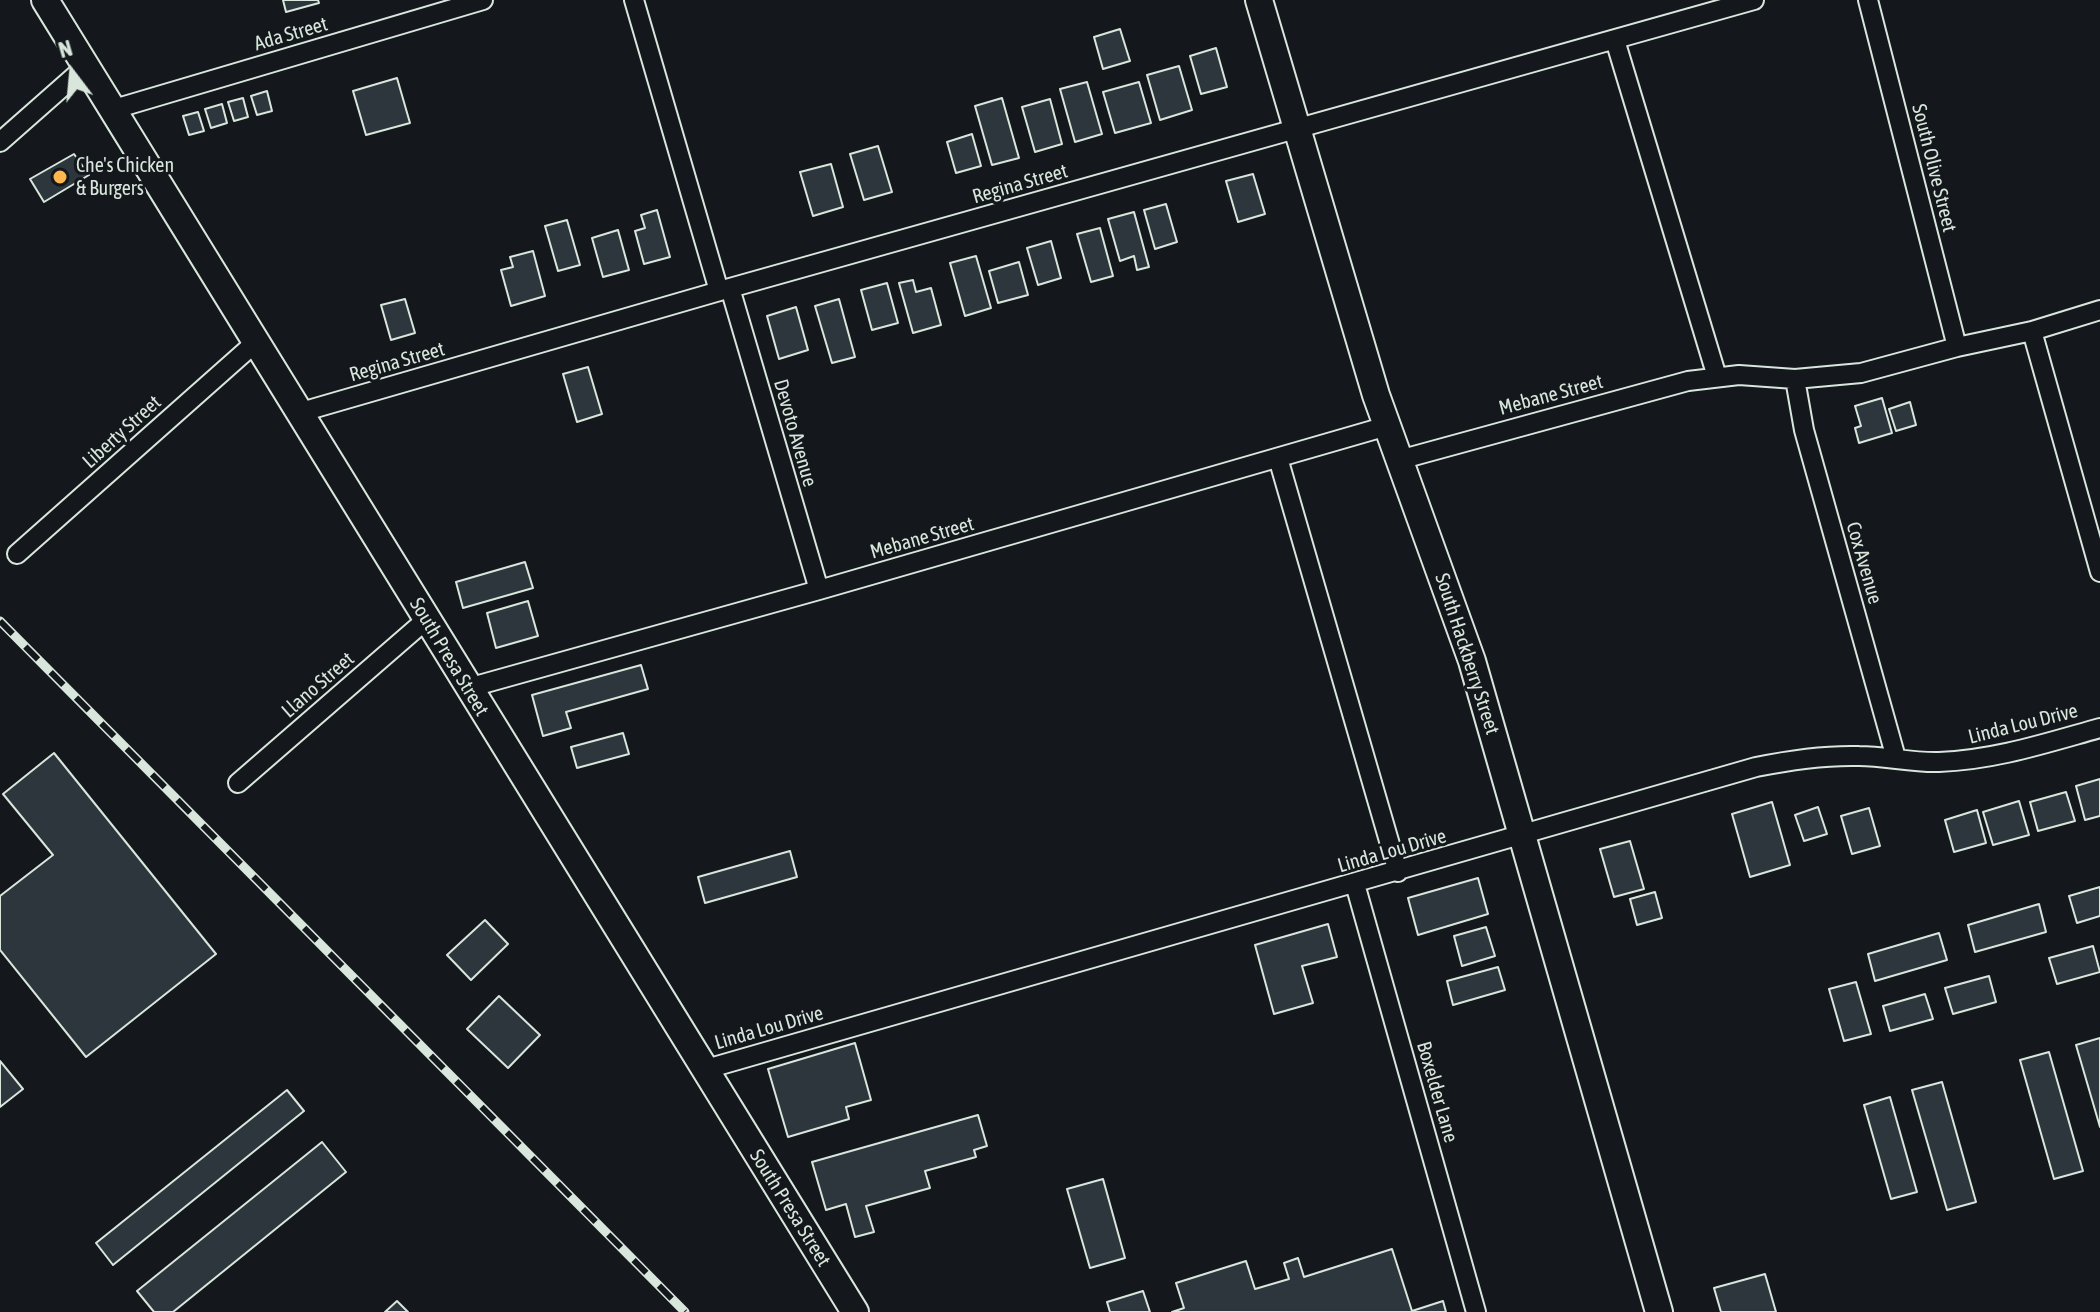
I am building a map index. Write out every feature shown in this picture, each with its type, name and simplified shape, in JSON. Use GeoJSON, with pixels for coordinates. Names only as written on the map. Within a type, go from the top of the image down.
{"type":"FeatureCollection","features":[{"type":"Feature","properties":{"kind":"main road","name":"South Presa Street"},"geometry":{"type":"LineString","coordinates":[[45,0],[855,1312]]}},
{"type":"Feature","properties":{"kind":"main road","name":"South Hackberry Street"},"geometry":{"type":"LineString","coordinates":[[1259,0],[1387,426],[1472,661],[1659,1312]]}},
{"type":"Feature","properties":{"kind":"street","name":"Ada Street"},"geometry":{"type":"LineString","coordinates":[[111,110],[483,0]]}},
{"type":"Feature","properties":{"kind":"street","name":"Devoto Avenue"},"geometry":{"type":"LineString","coordinates":[[634,0],[819,590]]}},
{"type":"Feature","properties":{"kind":"street","name":"Regina Street"},"geometry":{"type":"LineString","coordinates":[[298,413],[724,289],[1754,0]]}},
{"type":"Feature","properties":{"kind":"street","name":"South Olive Street"},"geometry":{"type":"LineString","coordinates":[[1868,0],[1957,347]]}},
{"type":"Feature","properties":{"kind":"street"},"geometry":{"type":"LineString","coordinates":[[1615,40],[1717,377]]}},
{"type":"Feature","properties":{"kind":"street"},"geometry":{"type":"LineString","coordinates":[[0,142],[85,67]]}},
{"type":"Feature","properties":{"kind":"street"},"geometry":{"type":"LineString","coordinates":[[1795,379],[1861,373],[2032,331],[2100,310]]}},
{"type":"Feature","properties":{"kind":"street"},"geometry":{"type":"LineString","coordinates":[[2032,331],[2100,572]]}},
{"type":"Feature","properties":{"kind":"street","name":"Liberty Street"},"geometry":{"type":"LineString","coordinates":[[17,554],[256,342]]}},
{"type":"Feature","properties":{"kind":"street","name":"Mebane Street"},"geometry":{"type":"LineString","coordinates":[[1399,460],[1688,381],[1760,375],[1795,379]]}},
{"type":"Feature","properties":{"kind":"street","name":"Cox Avenue"},"geometry":{"type":"LineString","coordinates":[[1795,379],[1804,430],[1896,758]]}},
{"type":"Feature","properties":{"kind":"street","name":"Mebane Street"},"geometry":{"type":"LineString","coordinates":[[468,688],[1387,426]]}},
{"type":"Feature","properties":{"kind":"street"},"geometry":{"type":"LineString","coordinates":[[1278,458],[1398,872]]}},
{"type":"Feature","properties":{"kind":"street","name":"Llano Street"},"geometry":{"type":"LineString","coordinates":[[238,783],[427,619]]}},
{"type":"Feature","properties":{"kind":"street","name":"Linda Lou Drive"},"geometry":{"type":"LineString","coordinates":[[703,1070],[1756,767],[1834,756],[1934,763],[1991,757],[2100,728]]}},
{"type":"Feature","properties":{"kind":"street","name":"Boxelder Lane"},"geometry":{"type":"LineString","coordinates":[[1355,884],[1476,1312]]}},
{"type":"Feature","properties":{"kind":"building"},"geometry":{"type":"Polygon","coordinates":[[[283,0],[318,0],[319,3],[286,12],[283,0]]]}},
{"type":"Feature","properties":{"kind":"building"},"geometry":{"type":"Polygon","coordinates":[[[1120,29],[1130,61],[1103,69],[1094,37],[1120,29]]]}},
{"type":"Feature","properties":{"kind":"building"},"geometry":{"type":"Polygon","coordinates":[[[1216,48],[1227,87],[1201,94],[1190,56],[1216,48]]]}},
{"type":"Feature","properties":{"kind":"building"},"geometry":{"type":"Polygon","coordinates":[[[1179,66],[1192,110],[1160,120],[1147,75],[1179,66]]]}},
{"type":"Feature","properties":{"kind":"building"},"geometry":{"type":"Polygon","coordinates":[[[397,78],[410,123],[366,135],[353,91],[397,78]]]}},
{"type":"Feature","properties":{"kind":"building"},"geometry":{"type":"Polygon","coordinates":[[[1087,82],[1102,134],[1075,142],[1060,89],[1087,82]]]}},
{"type":"Feature","properties":{"kind":"building"},"geometry":{"type":"Polygon","coordinates":[[[1139,82],[1151,123],[1115,133],[1103,92],[1139,82]]]}},
{"type":"Feature","properties":{"kind":"building"},"geometry":{"type":"Polygon","coordinates":[[[267,91],[272,111],[257,115],[251,96],[267,91]]]}},
{"type":"Feature","properties":{"kind":"building"},"geometry":{"type":"Polygon","coordinates":[[[243,98],[248,117],[234,121],[228,102],[243,98]]]}},
{"type":"Feature","properties":{"kind":"building"},"geometry":{"type":"Polygon","coordinates":[[[1002,98],[1019,158],[992,165],[975,106],[1002,98]]]}},
{"type":"Feature","properties":{"kind":"building"},"geometry":{"type":"Polygon","coordinates":[[[1050,99],[1062,144],[1035,152],[1022,107],[1050,99]]]}},
{"type":"Feature","properties":{"kind":"building"},"geometry":{"type":"Polygon","coordinates":[[[222,104],[227,123],[211,128],[205,109],[222,104]]]}},
{"type":"Feature","properties":{"kind":"building"},"geometry":{"type":"Polygon","coordinates":[[[198,112],[204,131],[189,135],[183,116],[198,112]]]}},
{"type":"Feature","properties":{"kind":"building"},"geometry":{"type":"Polygon","coordinates":[[[972,134],[981,166],[956,173],[947,142],[972,134]]]}},
{"type":"Feature","properties":{"kind":"building"},"geometry":{"type":"Polygon","coordinates":[[[878,146],[892,192],[864,200],[850,154],[878,146]]]}},
{"type":"Feature","properties":{"kind":"building","name":"Che's Chicken & Burgers"},"geometry":{"type":"Polygon","coordinates":[[[74,154],[89,175],[44,202],[30,179],[74,154]]]}},
{"type":"Feature","properties":{"kind":"building"},"geometry":{"type":"Polygon","coordinates":[[[831,164],[843,207],[813,216],[800,172],[831,164]]]}},
{"type":"Feature","properties":{"kind":"building"},"geometry":{"type":"Polygon","coordinates":[[[1253,174],[1265,214],[1238,222],[1226,181],[1253,174]]]}},
{"type":"Feature","properties":{"kind":"building"},"geometry":{"type":"Polygon","coordinates":[[[1166,204],[1177,242],[1155,249],[1144,210],[1166,204]]]}},
{"type":"Feature","properties":{"kind":"building"},"geometry":{"type":"Polygon","coordinates":[[[657,210],[670,257],[644,264],[635,231],[645,228],[641,215],[657,210]]]}},
{"type":"Feature","properties":{"kind":"building"},"geometry":{"type":"Polygon","coordinates":[[[1134,212],[1149,267],[1137,270],[1134,256],[1120,261],[1108,219],[1134,212]]]}},
{"type":"Feature","properties":{"kind":"building"},"geometry":{"type":"Polygon","coordinates":[[[567,220],[580,265],[558,271],[545,226],[567,220]]]}},
{"type":"Feature","properties":{"kind":"building"},"geometry":{"type":"Polygon","coordinates":[[[1100,228],[1113,276],[1091,282],[1077,234],[1100,228]]]}},
{"type":"Feature","properties":{"kind":"building"},"geometry":{"type":"Polygon","coordinates":[[[618,230],[629,270],[603,277],[592,238],[618,230]]]}},
{"type":"Feature","properties":{"kind":"building"},"geometry":{"type":"Polygon","coordinates":[[[1051,241],[1061,278],[1038,285],[1027,248],[1051,241]]]}},
{"type":"Feature","properties":{"kind":"building"},"geometry":{"type":"Polygon","coordinates":[[[533,251],[545,296],[511,306],[501,270],[513,267],[510,257],[533,251]]]}},
{"type":"Feature","properties":{"kind":"building"},"geometry":{"type":"Polygon","coordinates":[[[976,256],[991,308],[965,316],[950,263],[976,256]]]}},
{"type":"Feature","properties":{"kind":"building"},"geometry":{"type":"Polygon","coordinates":[[[1019,262],[1028,295],[998,303],[989,271],[1019,262]]]}},
{"type":"Feature","properties":{"kind":"building"},"geometry":{"type":"Polygon","coordinates":[[[913,280],[916,292],[931,288],[941,325],[913,333],[899,283],[913,280]]]}},
{"type":"Feature","properties":{"kind":"building"},"geometry":{"type":"Polygon","coordinates":[[[887,283],[898,323],[872,330],[861,290],[887,283]]]}},
{"type":"Feature","properties":{"kind":"building"},"geometry":{"type":"Polygon","coordinates":[[[405,299],[415,333],[391,340],[381,305],[405,299]]]}},
{"type":"Feature","properties":{"kind":"building"},"geometry":{"type":"Polygon","coordinates":[[[839,299],[855,357],[832,363],[815,306],[839,299]]]}},
{"type":"Feature","properties":{"kind":"building"},"geometry":{"type":"Polygon","coordinates":[[[796,307],[808,350],[779,359],[767,316],[796,307]]]}},
{"type":"Feature","properties":{"kind":"building"},"geometry":{"type":"Polygon","coordinates":[[[588,367],[602,414],[577,422],[563,374],[588,367]]]}},
{"type":"Feature","properties":{"kind":"building"},"geometry":{"type":"Polygon","coordinates":[[[1882,398],[1892,433],[1859,443],[1855,428],[1861,426],[1855,406],[1882,398]]]}},
{"type":"Feature","properties":{"kind":"building"},"geometry":{"type":"Polygon","coordinates":[[[1910,402],[1916,425],[1896,431],[1889,409],[1910,402]]]}},
{"type":"Feature","properties":{"kind":"building"},"geometry":{"type":"Polygon","coordinates":[[[525,562],[533,588],[463,608],[456,582],[525,562]]]}},
{"type":"Feature","properties":{"kind":"building"},"geometry":{"type":"Polygon","coordinates":[[[528,601],[538,636],[496,648],[487,613],[528,601]]]}},
{"type":"Feature","properties":{"kind":"building"},"geometry":{"type":"Polygon","coordinates":[[[641,665],[648,689],[566,712],[571,728],[543,736],[532,695],[641,665]]]}},
{"type":"Feature","properties":{"kind":"building"},"geometry":{"type":"Polygon","coordinates":[[[623,733],[629,754],[577,768],[571,747],[623,733]]]}},
{"type":"Feature","properties":{"kind":"building"},"geometry":{"type":"Polygon","coordinates":[[[54,753],[216,954],[86,1057],[0,950],[0,896],[53,855],[3,794],[54,753]]]}},
{"type":"Feature","properties":{"kind":"building"},"geometry":{"type":"Polygon","coordinates":[[[2100,779],[2100,816],[2085,820],[2076,786],[2100,779]]]}},
{"type":"Feature","properties":{"kind":"building"},"geometry":{"type":"Polygon","coordinates":[[[2066,792],[2075,821],[2038,831],[2030,802],[2066,792]]]}},
{"type":"Feature","properties":{"kind":"building"},"geometry":{"type":"Polygon","coordinates":[[[2019,801],[2029,835],[1993,845],[1983,812],[2019,801]]]}},
{"type":"Feature","properties":{"kind":"building"},"geometry":{"type":"Polygon","coordinates":[[[1772,802],[1790,865],[1750,877],[1732,814],[1772,802]]]}},
{"type":"Feature","properties":{"kind":"building"},"geometry":{"type":"Polygon","coordinates":[[[1818,807],[1827,834],[1804,841],[1795,815],[1818,807]]]}},
{"type":"Feature","properties":{"kind":"building"},"geometry":{"type":"Polygon","coordinates":[[[1869,808],[1880,846],[1852,854],[1841,816],[1869,808]]]}},
{"type":"Feature","properties":{"kind":"building"},"geometry":{"type":"Polygon","coordinates":[[[1977,810],[1986,843],[1954,852],[1945,820],[1977,810]]]}},
{"type":"Feature","properties":{"kind":"building"},"geometry":{"type":"Polygon","coordinates":[[[1630,841],[1644,889],[1614,897],[1600,849],[1630,841]]]}},
{"type":"Feature","properties":{"kind":"building"},"geometry":{"type":"Polygon","coordinates":[[[790,851],[797,877],[705,903],[698,877],[790,851]]]}},
{"type":"Feature","properties":{"kind":"building"},"geometry":{"type":"Polygon","coordinates":[[[1478,878],[1488,914],[1418,935],[1408,898],[1478,878]]]}},
{"type":"Feature","properties":{"kind":"building"},"geometry":{"type":"Polygon","coordinates":[[[2100,887],[2100,916],[2077,923],[2069,896],[2100,887]]]}},
{"type":"Feature","properties":{"kind":"building"},"geometry":{"type":"Polygon","coordinates":[[[1655,892],[1662,918],[1637,925],[1630,899],[1655,892]]]}},
{"type":"Feature","properties":{"kind":"building"},"geometry":{"type":"Polygon","coordinates":[[[2039,904],[2046,932],[1975,952],[1968,925],[2039,904]]]}},
{"type":"Feature","properties":{"kind":"building"},"geometry":{"type":"Polygon","coordinates":[[[485,920],[508,944],[471,980],[447,955],[485,920]]]}},
{"type":"Feature","properties":{"kind":"building"},"geometry":{"type":"Polygon","coordinates":[[[1328,924],[1337,957],[1302,966],[1313,1003],[1274,1014],[1255,945],[1328,924]]]}},
{"type":"Feature","properties":{"kind":"building"},"geometry":{"type":"Polygon","coordinates":[[[1486,927],[1495,956],[1462,966],[1454,936],[1486,927]]]}},
{"type":"Feature","properties":{"kind":"building"},"geometry":{"type":"Polygon","coordinates":[[[1939,933],[1947,960],[1875,981],[1868,954],[1939,933]]]}},
{"type":"Feature","properties":{"kind":"building"},"geometry":{"type":"Polygon","coordinates":[[[2093,946],[2100,972],[2057,984],[2049,958],[2093,946]]]}},
{"type":"Feature","properties":{"kind":"building"},"geometry":{"type":"Polygon","coordinates":[[[1498,967],[1505,990],[1453,1005],[1447,981],[1498,967]]]}},
{"type":"Feature","properties":{"kind":"building"},"geometry":{"type":"Polygon","coordinates":[[[1989,976],[1996,1002],[1953,1014],[1945,988],[1989,976]]]}},
{"type":"Feature","properties":{"kind":"building"},"geometry":{"type":"Polygon","coordinates":[[[1856,982],[1871,1034],[1844,1041],[1829,989],[1856,982]]]}},
{"type":"Feature","properties":{"kind":"building"},"geometry":{"type":"Polygon","coordinates":[[[1925,994],[1933,1019],[1890,1031],[1883,1006],[1925,994]]]}},
{"type":"Feature","properties":{"kind":"building"},"geometry":{"type":"Polygon","coordinates":[[[499,996],[540,1035],[508,1068],[467,1029],[499,996]]]}},
{"type":"Feature","properties":{"kind":"building"},"geometry":{"type":"Polygon","coordinates":[[[2100,1038],[2100,1127],[2076,1045],[2100,1038]]]}},
{"type":"Feature","properties":{"kind":"building"},"geometry":{"type":"Polygon","coordinates":[[[855,1043],[871,1100],[846,1107],[849,1119],[788,1137],[768,1069],[855,1043]]]}},
{"type":"Feature","properties":{"kind":"building"},"geometry":{"type":"Polygon","coordinates":[[[2049,1052],[2083,1171],[2054,1179],[2020,1060],[2049,1052]]]}},
{"type":"Feature","properties":{"kind":"building"},"geometry":{"type":"Polygon","coordinates":[[[0,1061],[23,1089],[0,1107],[0,1061]]]}},
{"type":"Feature","properties":{"kind":"building"},"geometry":{"type":"Polygon","coordinates":[[[1942,1082],[1976,1202],[1947,1210],[1912,1090],[1942,1082]]]}},
{"type":"Feature","properties":{"kind":"building"},"geometry":{"type":"Polygon","coordinates":[[[287,1090],[304,1111],[113,1265],[96,1243],[287,1090]]]}},
{"type":"Feature","properties":{"kind":"building"},"geometry":{"type":"Polygon","coordinates":[[[1890,1097],[1917,1192],[1891,1199],[1864,1105],[1890,1097]]]}},
{"type":"Feature","properties":{"kind":"building"},"geometry":{"type":"Polygon","coordinates":[[[978,1115],[987,1146],[974,1150],[976,1157],[925,1171],[930,1188],[866,1206],[874,1232],[855,1237],[846,1204],[826,1210],[812,1162],[978,1115]]]}},
{"type":"Feature","properties":{"kind":"building"},"geometry":{"type":"Polygon","coordinates":[[[322,1142],[346,1172],[173,1312],[154,1312],[137,1291],[322,1142]]]}},
{"type":"Feature","properties":{"kind":"building"},"geometry":{"type":"Polygon","coordinates":[[[1103,1179],[1125,1258],[1090,1268],[1067,1189],[1103,1179]]]}},
{"type":"Feature","properties":{"kind":"building"},"geometry":{"type":"Polygon","coordinates":[[[1392,1249],[1412,1311],[1443,1301],[1446,1312],[1172,1312],[1184,1308],[1176,1283],[1246,1261],[1255,1289],[1289,1279],[1284,1263],[1298,1258],[1304,1277],[1392,1249]]]}},
{"type":"Feature","properties":{"kind":"building"},"geometry":{"type":"Polygon","coordinates":[[[1765,1274],[1776,1312],[1721,1312],[1714,1288],[1765,1274]]]}},
{"type":"Feature","properties":{"kind":"building"},"geometry":{"type":"Polygon","coordinates":[[[1143,1291],[1150,1312],[1110,1312],[1107,1302],[1143,1291]]]}},
{"type":"Feature","properties":{"kind":"building"},"geometry":{"type":"Polygon","coordinates":[[[397,1301],[408,1312],[385,1312],[397,1301]]]}},
{"type":"Feature","properties":{"kind":"railway"},"geometry":{"type":"LineString","coordinates":[[0,621],[685,1312]]}},
{"type":"Feature","properties":{"kind":"place","name":"Che's Chicken & Burgers"},"geometry":{"type":"Point","coordinates":[60,177]}}]}
